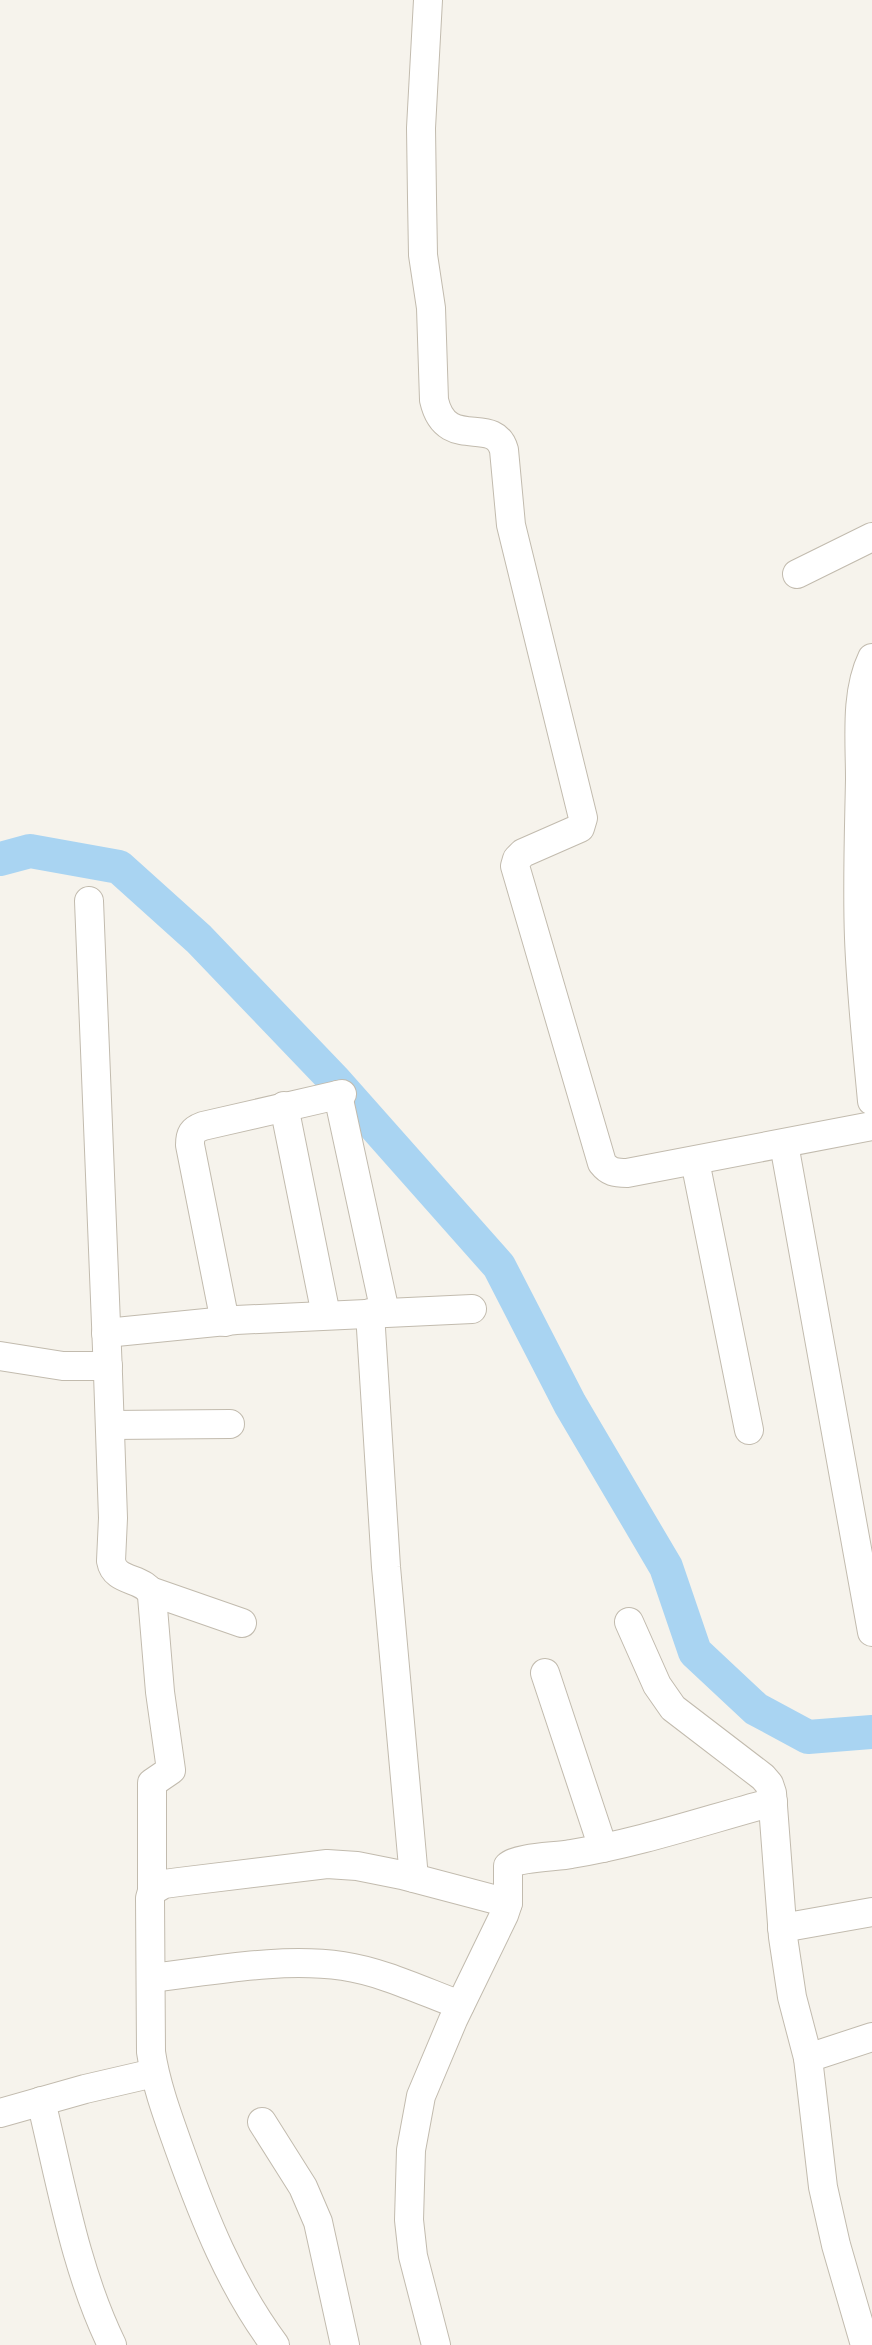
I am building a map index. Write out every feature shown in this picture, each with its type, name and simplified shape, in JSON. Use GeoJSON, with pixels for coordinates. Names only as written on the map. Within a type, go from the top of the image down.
{"type":"FeatureCollection","features":[{"type":"Feature","properties":{"kind":"street"},"geometry":{"type":"LineString","coordinates":[[429,0],[421,128],[423,255],[431,308],[434,400],[446,424],[456,429],[494,434],[502,442],[511,525],[583,818],[580,828],[576,831],[523,853],[516,866],[517,875],[602,1163],[608,1170],[615,1173],[627,1173],[872,1126]]}},
{"type":"Feature","properties":{"kind":"street"},"geometry":{"type":"LineString","coordinates":[[797,573],[872,537]]}},
{"type":"Feature","properties":{"kind":"street"},"geometry":{"type":"LineString","coordinates":[[872,658],[863,687],[858,886],[861,968],[872,1101]]}},
{"type":"Feature","properties":{"kind":"street"},"geometry":{"type":"LineString","coordinates":[[89,901],[108,1366],[112,1567],[119,1575],[147,1587],[150,1591],[242,1623]]}},
{"type":"Feature","properties":{"kind":"street"},"geometry":{"type":"LineString","coordinates":[[225,1322],[190,1136],[194,1129],[203,1126],[340,1094],[378,1312],[386,1567],[414,1878]]}},
{"type":"Feature","properties":{"kind":"street"},"geometry":{"type":"LineString","coordinates":[[284,1106],[326,1315]]}},
{"type":"Feature","properties":{"kind":"street"},"geometry":{"type":"LineString","coordinates":[[784,1144],[872,1632]]}},
{"type":"Feature","properties":{"kind":"street"},"geometry":{"type":"LineString","coordinates":[[695,1161],[749,1430]]}},
{"type":"Feature","properties":{"kind":"street"},"geometry":{"type":"LineString","coordinates":[[106,1333],[326,1315],[472,1309]]}},
{"type":"Feature","properties":{"kind":"street"},"geometry":{"type":"LineString","coordinates":[[0,1356],[63,1366],[108,1366]]}},
{"type":"Feature","properties":{"kind":"street"},"geometry":{"type":"LineString","coordinates":[[110,1425],[230,1424]]}},
{"type":"Feature","properties":{"kind":"street"},"geometry":{"type":"LineString","coordinates":[[150,1591],[160,1692],[171,1770],[152,1783],[151,2052],[154,2073],[194,2191],[223,2260],[247,2304],[275,2345]]}},
{"type":"Feature","properties":{"kind":"street"},"geometry":{"type":"LineString","coordinates":[[629,1622],[657,1685],[673,1708],[769,1785],[773,1802],[782,1928],[794,2008],[808,2058],[823,2187],[836,2245],[865,2345]]}},
{"type":"Feature","properties":{"kind":"street"},"geometry":{"type":"LineString","coordinates":[[545,1673],[603,1848]]}},
{"type":"Feature","properties":{"kind":"street"},"geometry":{"type":"LineString","coordinates":[[436,2345],[413,2256],[409,2220],[411,2150],[421,2096],[460,2005],[508,1903],[507,1870],[512,1863],[603,1848],[773,1802]]}},
{"type":"Feature","properties":{"kind":"street"},"geometry":{"type":"LineString","coordinates":[[152,1891],[164,1884],[179,1881],[327,1864],[357,1866],[414,1878],[508,1903]]}},
{"type":"Feature","properties":{"kind":"street"},"geometry":{"type":"LineString","coordinates":[[782,1928],[872,1912]]}},
{"type":"Feature","properties":{"kind":"street"},"geometry":{"type":"LineString","coordinates":[[151,1978],[288,1964],[343,1966],[380,1976],[460,2005]]}},
{"type":"Feature","properties":{"kind":"street"},"geometry":{"type":"LineString","coordinates":[[808,2058],[872,2037]]}},
{"type":"Feature","properties":{"kind":"street"},"geometry":{"type":"LineString","coordinates":[[0,2113],[154,2073]]}},
{"type":"Feature","properties":{"kind":"street"},"geometry":{"type":"LineString","coordinates":[[41,2102],[84,2278],[97,2314],[112,2345]]}},
{"type":"Feature","properties":{"kind":"street"},"geometry":{"type":"LineString","coordinates":[[262,2122],[303,2187],[318,2222],[345,2345]]}},
{"type":"Feature","properties":{"kind":"waterway"},"geometry":{"type":"LineString","coordinates":[[0,859],[30,851],[119,867],[199,939],[335,1081],[499,1266],[570,1404],[666,1567],[695,1652],[756,1709],[808,1737],[872,1732]]}}]}
